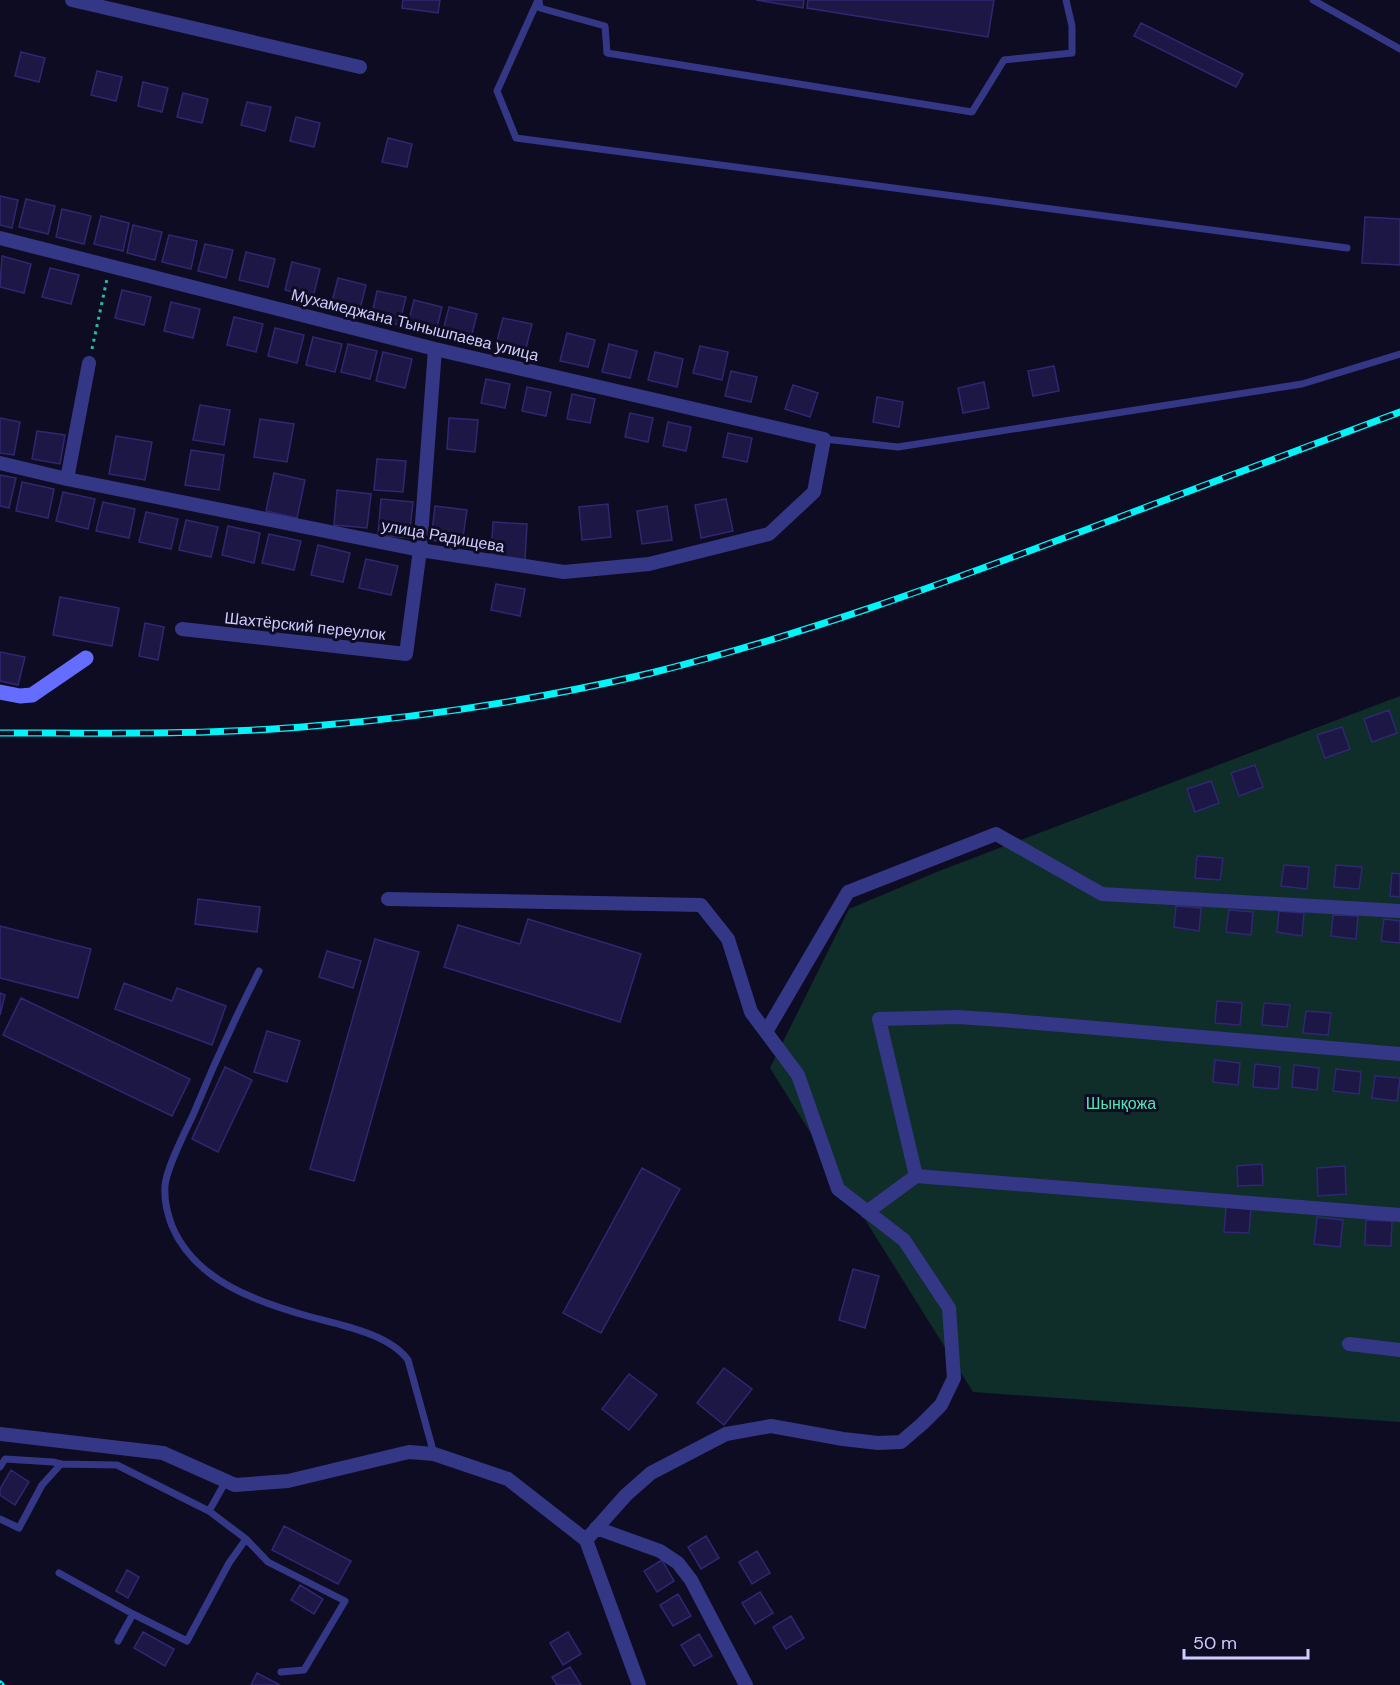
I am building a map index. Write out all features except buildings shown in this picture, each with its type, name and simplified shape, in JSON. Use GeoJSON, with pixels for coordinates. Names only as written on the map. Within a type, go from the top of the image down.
{"type":"FeatureCollection","features":[{"type":"Feature","properties":{"kind":"street"},"geometry":{"type":"LineString","coordinates":[[72,0],[360,67]]}},
{"type":"Feature","properties":{"kind":"street","name":"Мухамеджана Тынышпаева улица"},"geometry":{"type":"LineString","coordinates":[[0,238],[435,349],[824,439]]}},
{"type":"Feature","properties":{"kind":"street","name":"Шахтёрский переулок"},"geometry":{"type":"LineString","coordinates":[[182,629],[406,654],[420,550],[435,349]]}},
{"type":"Feature","properties":{"kind":"street"},"geometry":{"type":"LineString","coordinates":[[67,479],[89,363]]}},
{"type":"Feature","properties":{"kind":"street","name":"улица Радищева"},"geometry":{"type":"LineString","coordinates":[[0,463],[67,479],[420,550],[564,572],[649,564],[769,534],[814,492],[824,439]]}},
{"type":"Feature","properties":{"kind":"street"},"geometry":{"type":"LineString","coordinates":[[0,692],[20,696],[32,695],[86,658]]}},
{"type":"Feature","properties":{"kind":"street"},"geometry":{"type":"LineString","coordinates":[[766,1032],[848,892],[996,834],[1102,894],[1400,911]]}},
{"type":"Feature","properties":{"kind":"street"},"geometry":{"type":"LineString","coordinates":[[388,899],[701,905],[728,939],[751,1012],[798,1075],[838,1189],[904,1240],[949,1308],[954,1378],[941,1405],[901,1442],[878,1443],[843,1439],[771,1426],[726,1434],[651,1473],[626,1496],[586,1540]]}},
{"type":"Feature","properties":{"kind":"street"},"geometry":{"type":"LineString","coordinates":[[916,1176],[879,1019],[958,1017],[1400,1054]]}},
{"type":"Feature","properties":{"kind":"street"},"geometry":{"type":"LineString","coordinates":[[867,1212],[916,1176],[1400,1215]]}},
{"type":"Feature","properties":{"kind":"street"},"geometry":{"type":"LineString","coordinates":[[1349,1344],[1400,1350]]}},
{"type":"Feature","properties":{"kind":"street"},"geometry":{"type":"LineString","coordinates":[[0,1434],[163,1453],[235,1485],[288,1481],[409,1452],[434,1454],[508,1479],[586,1540],[639,1685]]}},
{"type":"Feature","properties":{"kind":"street"},"geometry":{"type":"LineString","coordinates":[[596,1528],[660,1551],[678,1563],[691,1580],[746,1685]]}},
{"type":"Feature","properties":{"kind":"lane"},"geometry":{"type":"LineString","coordinates":[[539,0],[540,8],[605,26],[607,53],[972,112],[1004,60],[1072,53],[1072,26],[1066,0]]}},
{"type":"Feature","properties":{"kind":"lane"},"geometry":{"type":"LineString","coordinates":[[539,0],[497,91],[516,138],[1347,248]]}},
{"type":"Feature","properties":{"kind":"lane"},"geometry":{"type":"LineString","coordinates":[[1313,0],[1400,49]]}},
{"type":"Feature","properties":{"kind":"lane"},"geometry":{"type":"LineString","coordinates":[[824,439],[898,447],[1302,384],[1400,354]]}},
{"type":"Feature","properties":{"kind":"lane"},"geometry":{"type":"LineString","coordinates":[[259,970],[213,1066],[175,1155],[165,1185],[166,1211],[178,1240],[194,1260],[217,1280],[280,1308],[341,1325],[388,1342],[398,1348],[408,1360],[434,1454]]}},
{"type":"Feature","properties":{"kind":"lane"},"geometry":{"type":"LineString","coordinates":[[0,1467],[5,1459],[61,1464],[117,1465],[209,1511],[246,1539],[268,1562],[345,1601],[304,1670],[281,1672]]}},
{"type":"Feature","properties":{"kind":"lane"},"geometry":{"type":"LineString","coordinates":[[0,1520],[19,1528],[42,1485],[61,1464]]}},
{"type":"Feature","properties":{"kind":"lane"},"geometry":{"type":"LineString","coordinates":[[209,1511],[226,1481]]}},
{"type":"Feature","properties":{"kind":"lane"},"geometry":{"type":"LineString","coordinates":[[59,1573],[187,1641],[229,1563],[246,1539]]}},
{"type":"Feature","properties":{"kind":"lane"},"geometry":{"type":"LineString","coordinates":[[118,1641],[133,1614]]}},
{"type":"Feature","properties":{"kind":"path"},"geometry":{"type":"LineString","coordinates":[[89,363],[110,265]]}},
{"type":"Feature","properties":{"kind":"green space","name":"Шынқожа"},"geometry":{"type":"Polygon","coordinates":[[[1400,696],[1400,1422],[973,1392],[770,1068],[849,909],[939,871],[1400,696]]]}},
{"type":"Feature","properties":{"kind":"railway"},"geometry":{"type":"LineString","coordinates":[[0,733],[196,732],[274,729],[355,722],[483,706],[651,673],[814,627],[921,590],[1400,412]]}}]}
